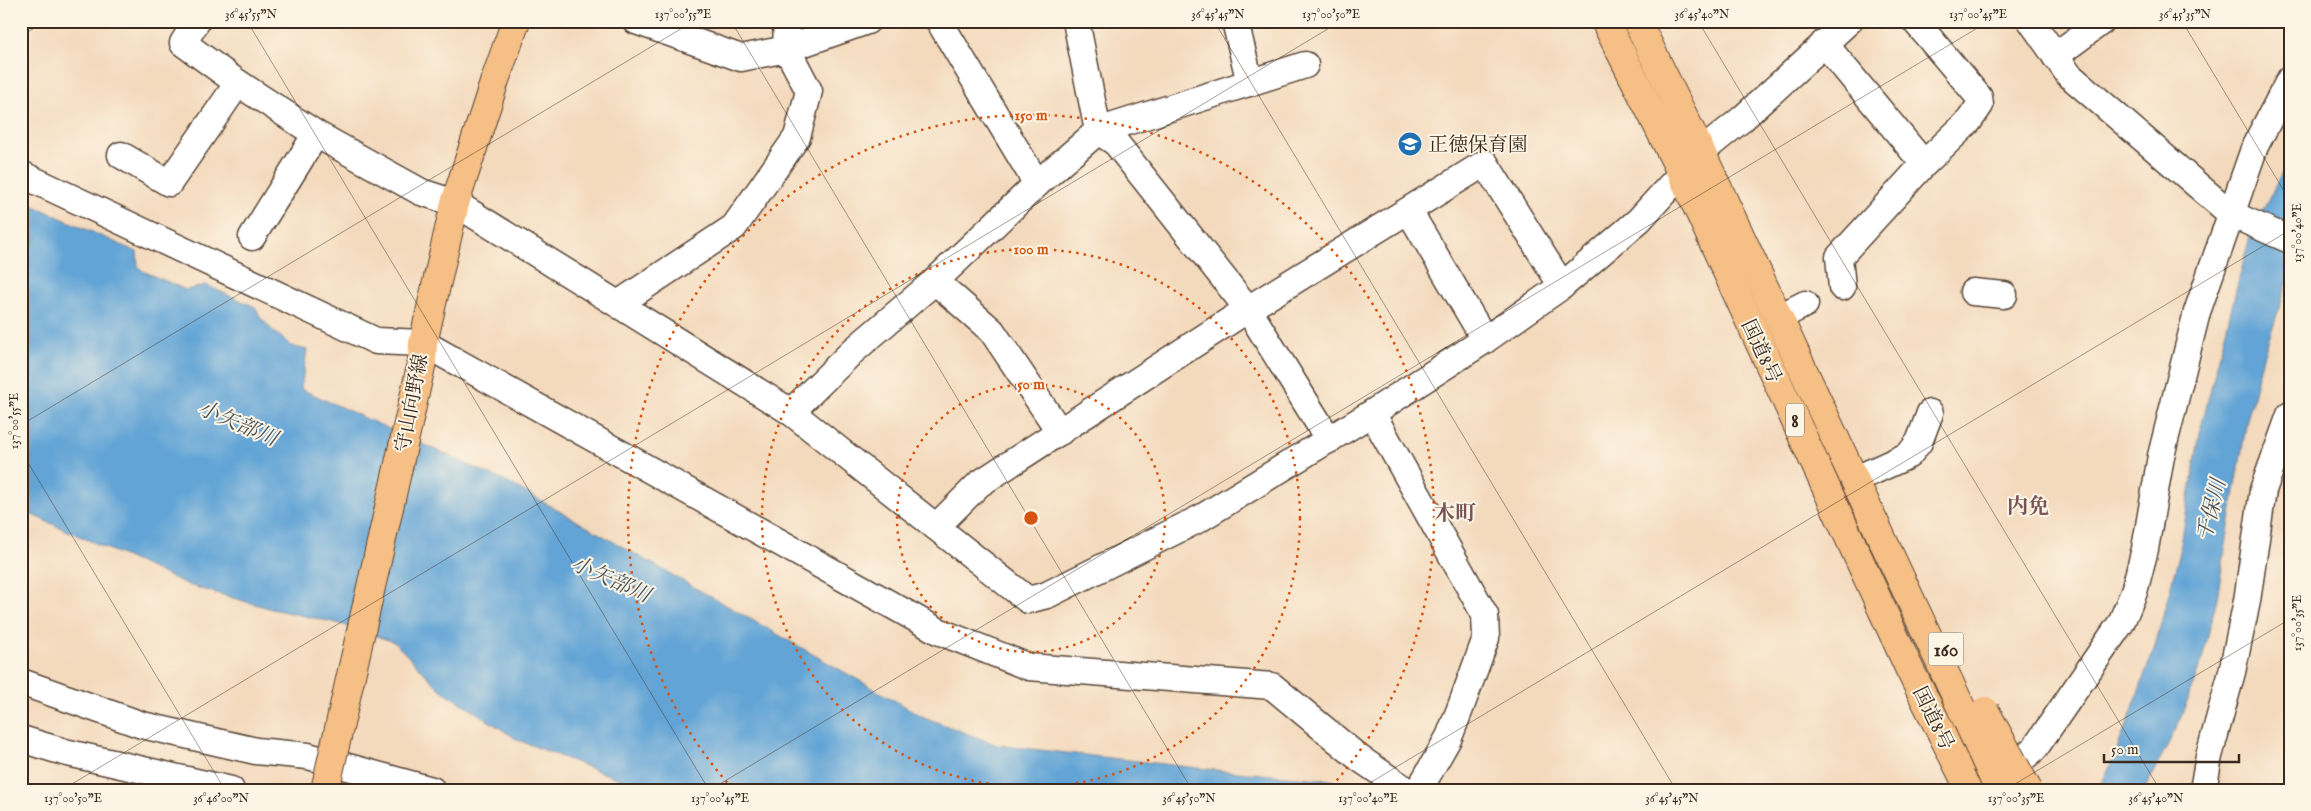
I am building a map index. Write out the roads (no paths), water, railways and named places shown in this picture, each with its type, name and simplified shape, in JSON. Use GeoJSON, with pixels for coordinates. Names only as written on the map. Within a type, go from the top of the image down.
{"type":"FeatureCollection","features":[{"type":"Feature","properties":{"kind":"main road","name":"守山向野線"},"geometry":{"type":"LineString","coordinates":[[325,790],[455,203],[516,21]]}},
{"type":"Feature","properties":{"kind":"main road","name":"国道8号"},"geometry":{"type":"LineString","coordinates":[[1605,21],[1681,172],[1909,668],[1970,790]]}},
{"type":"Feature","properties":{"kind":"main road","name":"国道8号"},"geometry":{"type":"LineString","coordinates":[[1637,21],[1701,152],[1905,588]]}},
{"type":"Feature","properties":{"kind":"main road","name":"160"},"geometry":{"type":"LineString","coordinates":[[1905,588],[1976,716],[2028,790]]}},
{"type":"Feature","properties":{"kind":"main road","name":"国道8号"},"geometry":{"type":"LineString","coordinates":[[1976,716],[1999,790]]}},
{"type":"Feature","properties":{"kind":"main road"},"geometry":{"type":"LineString","coordinates":[[1949,747],[1961,790]]}},
{"type":"Feature","properties":{"kind":"street"},"geometry":{"type":"LineString","coordinates":[[197,21],[183,42],[238,83],[316,134],[421,192],[455,203],[790,412],[1028,600],[1046,595],[1201,518],[1372,413],[1485,340],[1562,286],[1639,220],[1701,152],[1742,118],[1848,21]]}},
{"type":"Feature","properties":{"kind":"street"},"geometry":{"type":"LineString","coordinates":[[636,21],[741,58],[787,49],[867,21]]}},
{"type":"Feature","properties":{"kind":"street"},"geometry":{"type":"LineString","coordinates":[[618,304],[734,227],[796,137],[809,91],[787,49],[786,21]]}},
{"type":"Feature","properties":{"kind":"street"},"geometry":{"type":"LineString","coordinates":[[939,21],[1037,184]]}},
{"type":"Feature","properties":{"kind":"street"},"geometry":{"type":"LineString","coordinates":[[1076,21],[1098,131],[1116,143],[1248,309],[1329,440]]}},
{"type":"Feature","properties":{"kind":"street"},"geometry":{"type":"LineString","coordinates":[[1235,21],[1250,83]]}},
{"type":"Feature","properties":{"kind":"street"},"geometry":{"type":"LineString","coordinates":[[1842,287],[1839,257],[1911,154],[1969,121],[1980,105],[1979,97],[1915,21]]}},
{"type":"Feature","properties":{"kind":"street"},"geometry":{"type":"LineString","coordinates":[[2031,21],[2069,75],[2104,114],[2237,216],[2290,240]]}},
{"type":"Feature","properties":{"kind":"street"},"geometry":{"type":"LineString","coordinates":[[2055,56],[2102,21]]}},
{"type":"Feature","properties":{"kind":"street"},"geometry":{"type":"LineString","coordinates":[[1824,44],[1911,154]]}},
{"type":"Feature","properties":{"kind":"street"},"geometry":{"type":"LineString","coordinates":[[790,412],[853,351],[935,281],[1037,184],[1098,131],[1305,65]]}},
{"type":"Feature","properties":{"kind":"street"},"geometry":{"type":"LineString","coordinates":[[1985,790],[2035,748],[2121,624],[2134,592],[2145,549],[2161,456],[2197,312],[2237,216],[2255,146],[2290,79]]}},
{"type":"Feature","properties":{"kind":"street"},"geometry":{"type":"LineString","coordinates":[[121,155],[169,183],[238,83]]}},
{"type":"Feature","properties":{"kind":"street"},"geometry":{"type":"LineString","coordinates":[[252,237],[316,134]]}},
{"type":"Feature","properties":{"kind":"street"},"geometry":{"type":"LineString","coordinates":[[936,527],[979,484],[1248,309],[1485,163],[1562,286]]}},
{"type":"Feature","properties":{"kind":"street"},"geometry":{"type":"LineString","coordinates":[[21,174],[376,341],[423,352],[938,631],[1029,667],[1272,686],[1359,758],[1406,790]]}},
{"type":"Feature","properties":{"kind":"street"},"geometry":{"type":"LineString","coordinates":[[1409,211],[1485,340]]}},
{"type":"Feature","properties":{"kind":"street"},"geometry":{"type":"LineString","coordinates":[[935,281],[992,331],[1060,432]]}},
{"type":"Feature","properties":{"kind":"street"},"geometry":{"type":"LineString","coordinates":[[1973,292],[2004,294]]}},
{"type":"Feature","properties":{"kind":"street"},"geometry":{"type":"LineString","coordinates":[[1778,318],[1805,304]]}},
{"type":"Feature","properties":{"kind":"street"},"geometry":{"type":"LineString","coordinates":[[1372,413],[1485,615],[1486,638],[1460,709],[1449,737],[1419,790]]}},
{"type":"Feature","properties":{"kind":"street"},"geometry":{"type":"LineString","coordinates":[[1854,480],[1909,455],[1919,442],[1930,413]]}},
{"type":"Feature","properties":{"kind":"street"},"geometry":{"type":"LineString","coordinates":[[2203,790],[2209,756],[2232,672],[2248,601],[2262,490],[2290,415]]}},
{"type":"Feature","properties":{"kind":"street"},"geometry":{"type":"LineString","coordinates":[[21,682],[142,726],[256,751],[308,756],[432,790]]}},
{"type":"Feature","properties":{"kind":"street"},"geometry":{"type":"LineString","coordinates":[[21,722],[33,727],[64,752]]}},
{"type":"Feature","properties":{"kind":"street"},"geometry":{"type":"LineString","coordinates":[[21,739],[64,752],[231,790]]}},
{"type":"Feature","properties":{"kind":"water","name":"千保川"},"geometry":{"type":"Polygon","coordinates":[[[2290,157],[2290,275],[2263,357],[2247,420],[2217,598],[2202,660],[2178,725],[2144,790],[2097,790],[2108,771],[2127,724],[2155,646],[2179,555],[2201,427],[2250,236],[2290,157]]]}},
{"type":"Feature","properties":{"kind":"water","name":"小矢部川"},"geometry":{"type":"Polygon","coordinates":[[[21,200],[137,252],[138,266],[143,271],[186,290],[206,285],[255,307],[260,317],[273,331],[292,346],[307,350],[301,389],[513,485],[924,717],[997,745],[1225,771],[1332,780],[1348,790],[647,790],[518,740],[440,689],[394,642],[337,623],[272,609],[191,586],[21,510],[21,200]]]}},
{"type":"Feature","properties":{"kind":"place","name":"正徳保育園"},"geometry":{"type":"Point","coordinates":[1410,144]}},
{"type":"Feature","properties":{"kind":"district","name":"内免"},"geometry":{"type":"Point","coordinates":[2028,506]}},
{"type":"Feature","properties":{"kind":"district","name":"木町"},"geometry":{"type":"Point","coordinates":[1455,513]}}]}
